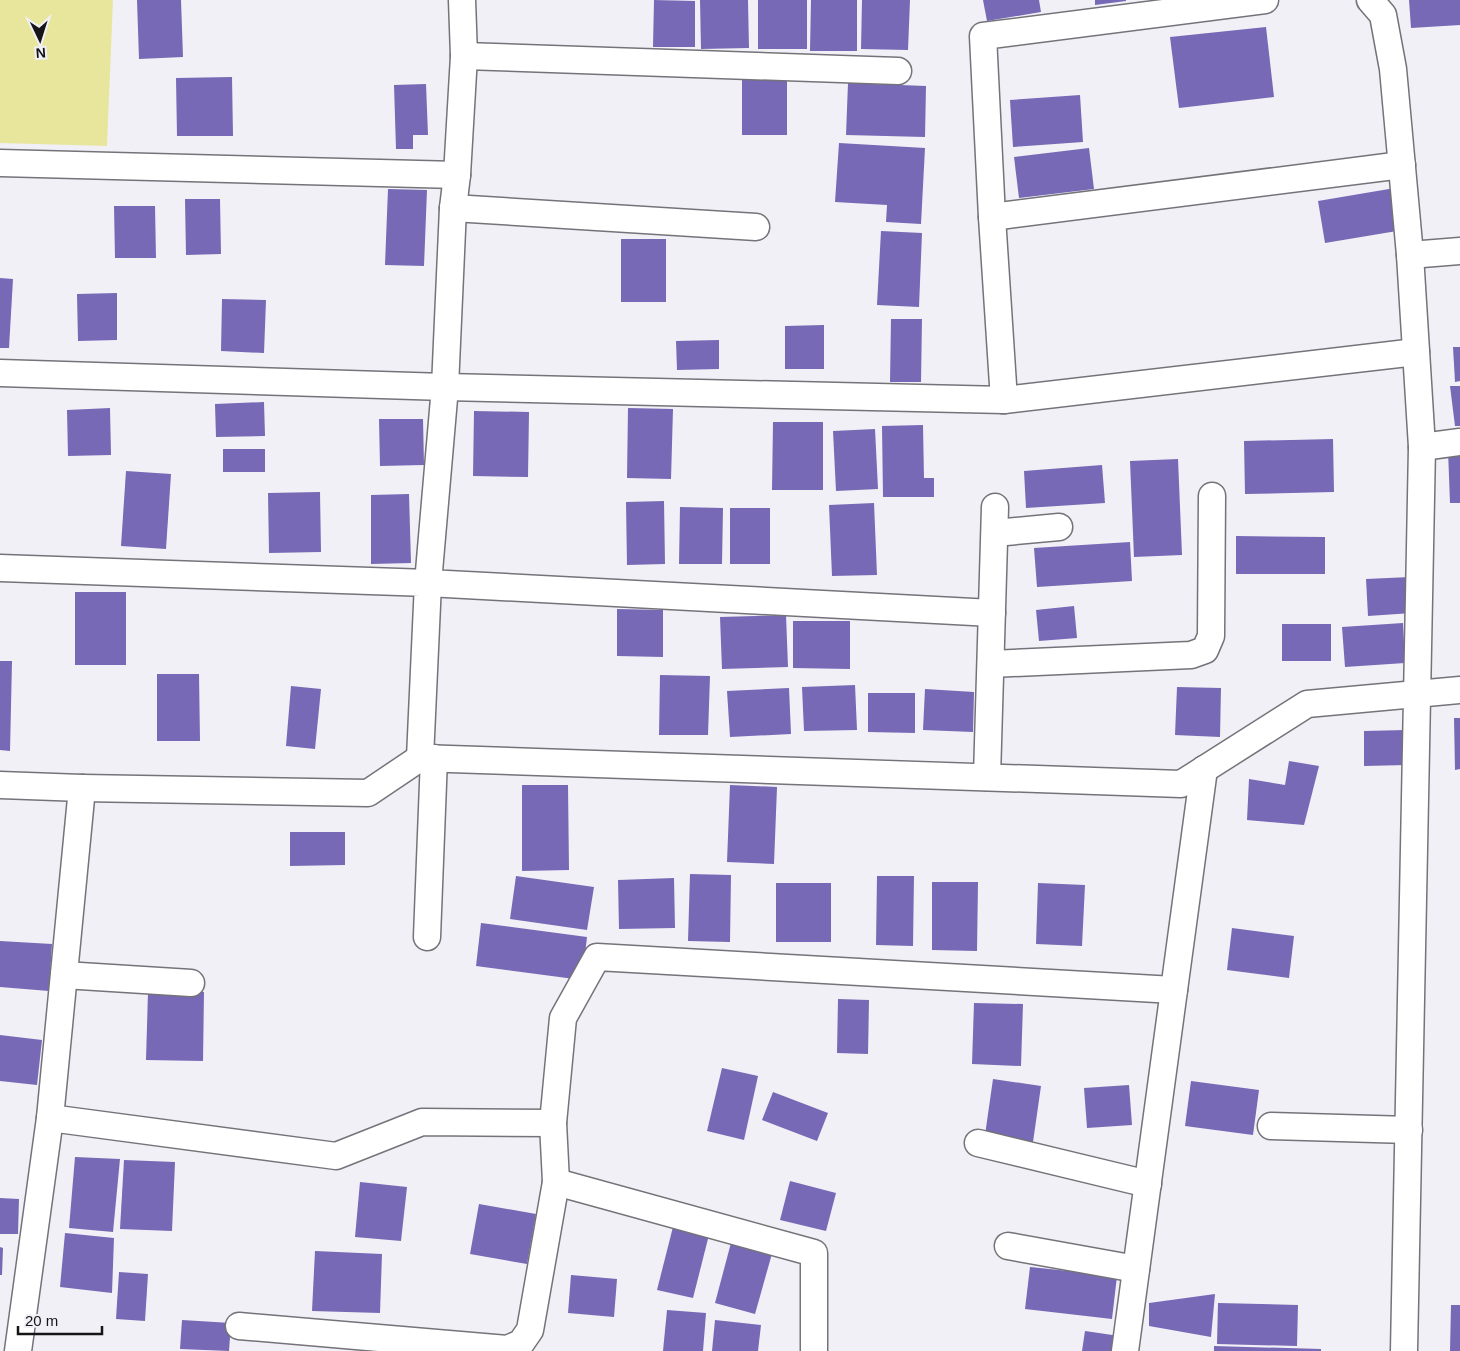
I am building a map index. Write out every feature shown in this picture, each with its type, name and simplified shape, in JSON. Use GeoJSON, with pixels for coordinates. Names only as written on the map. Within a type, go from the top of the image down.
{"type":"FeatureCollection","features":[{"type":"Feature","properties":{"kind":"street"},"geometry":{"type":"LineString","coordinates":[[427,937],[428,583],[445,387],[453,208],[457,175],[464,56],[462,0]]}},
{"type":"Feature","properties":{"kind":"street"},"geometry":{"type":"LineString","coordinates":[[1004,400],[983,36],[1265,0]]}},
{"type":"Feature","properties":{"kind":"street"},"geometry":{"type":"LineString","coordinates":[[1370,0],[1383,15],[1393,69],[1410,255],[1422,447],[1404,1351]]}},
{"type":"Feature","properties":{"kind":"street"},"geometry":{"type":"LineString","coordinates":[[464,56],[898,71]]}},
{"type":"Feature","properties":{"kind":"street"},"geometry":{"type":"LineString","coordinates":[[0,163],[457,175]]}},
{"type":"Feature","properties":{"kind":"street"},"geometry":{"type":"LineString","coordinates":[[992,217],[1402,165]]}},
{"type":"Feature","properties":{"kind":"street"},"geometry":{"type":"LineString","coordinates":[[453,208],[756,228]]}},
{"type":"Feature","properties":{"kind":"street"},"geometry":{"type":"LineString","coordinates":[[1410,255],[1460,251]]}},
{"type":"Feature","properties":{"kind":"street"},"geometry":{"type":"LineString","coordinates":[[0,373],[445,387],[1004,400],[1416,352]]}},
{"type":"Feature","properties":{"kind":"street"},"geometry":{"type":"LineString","coordinates":[[1422,447],[1460,442]]}},
{"type":"Feature","properties":{"kind":"street"},"geometry":{"type":"LineString","coordinates":[[991,664],[1191,656],[1206,650],[1211,636],[1212,496]]}},
{"type":"Feature","properties":{"kind":"street"},"geometry":{"type":"LineString","coordinates":[[987,777],[995,507]]}},
{"type":"Feature","properties":{"kind":"street"},"geometry":{"type":"LineString","coordinates":[[995,533],[1059,527]]}},
{"type":"Feature","properties":{"kind":"street"},"geometry":{"type":"LineString","coordinates":[[0,568],[428,583],[992,613]]}},
{"type":"Feature","properties":{"kind":"street"},"geometry":{"type":"LineString","coordinates":[[0,785],[368,793],[427,758],[1181,784],[1307,704],[1460,690]]}},
{"type":"Feature","properties":{"kind":"street"},"geometry":{"type":"LineString","coordinates":[[1125,1351],[1204,770]]}},
{"type":"Feature","properties":{"kind":"street"},"geometry":{"type":"LineString","coordinates":[[18,1351],[50,1118],[82,788]]}},
{"type":"Feature","properties":{"kind":"street"},"geometry":{"type":"LineString","coordinates":[[239,1326],[507,1349],[521,1343],[530,1330],[556,1182],[553,1123],[563,1018],[597,957],[1174,990]]}},
{"type":"Feature","properties":{"kind":"street"},"geometry":{"type":"LineString","coordinates":[[64,975],[191,983]]}},
{"type":"Feature","properties":{"kind":"street"},"geometry":{"type":"LineString","coordinates":[[50,1118],[336,1156],[422,1122],[553,1123]]}},
{"type":"Feature","properties":{"kind":"street"},"geometry":{"type":"LineString","coordinates":[[1271,1126],[1409,1130]]}},
{"type":"Feature","properties":{"kind":"street"},"geometry":{"type":"LineString","coordinates":[[978,1143],[1148,1184]]}},
{"type":"Feature","properties":{"kind":"street"},"geometry":{"type":"LineString","coordinates":[[556,1182],[814,1253],[814,1351]]}},
{"type":"Feature","properties":{"kind":"street"},"geometry":{"type":"LineString","coordinates":[[1008,1246],[1136,1269]]}},
{"type":"Feature","properties":{"kind":"shaded area"},"geometry":{"type":"Polygon","coordinates":[[[0,0],[113,0],[107,146],[0,143],[0,0]]]}},
{"type":"Feature","properties":{"kind":"building"},"geometry":{"type":"Polygon","coordinates":[[[137,0],[181,0],[183,57],[139,59],[137,0]]]}},
{"type":"Feature","properties":{"kind":"building"},"geometry":{"type":"Polygon","coordinates":[[[654,0],[695,1],[695,47],[653,47],[654,0]]]}},
{"type":"Feature","properties":{"kind":"building"},"geometry":{"type":"Polygon","coordinates":[[[700,0],[748,0],[749,48],[701,49],[700,0]]]}},
{"type":"Feature","properties":{"kind":"building"},"geometry":{"type":"Polygon","coordinates":[[[758,0],[807,0],[807,49],[758,49],[758,0]]]}},
{"type":"Feature","properties":{"kind":"building"},"geometry":{"type":"Polygon","coordinates":[[[811,0],[857,0],[857,51],[810,51],[811,0]]]}},
{"type":"Feature","properties":{"kind":"building"},"geometry":{"type":"Polygon","coordinates":[[[862,0],[910,0],[908,50],[861,49],[862,0]]]}},
{"type":"Feature","properties":{"kind":"building"},"geometry":{"type":"Polygon","coordinates":[[[983,0],[1039,0],[1041,12],[987,21],[983,0]]]}},
{"type":"Feature","properties":{"kind":"building"},"geometry":{"type":"Polygon","coordinates":[[[1095,0],[1126,0],[1126,1],[1095,5],[1095,0]]]}},
{"type":"Feature","properties":{"kind":"building"},"geometry":{"type":"Polygon","coordinates":[[[1409,0],[1460,0],[1460,25],[1411,28],[1409,0]]]}},
{"type":"Feature","properties":{"kind":"building"},"geometry":{"type":"Polygon","coordinates":[[[1266,27],[1274,97],[1179,108],[1170,37],[1266,27]]]}},
{"type":"Feature","properties":{"kind":"building"},"geometry":{"type":"Polygon","coordinates":[[[232,77],[233,136],[177,136],[176,78],[232,77]]]}},
{"type":"Feature","properties":{"kind":"building"},"geometry":{"type":"Polygon","coordinates":[[[742,78],[787,78],[787,135],[742,135],[742,78]]]}},
{"type":"Feature","properties":{"kind":"building"},"geometry":{"type":"Polygon","coordinates":[[[848,83],[926,86],[925,137],[846,135],[848,83]]]}},
{"type":"Feature","properties":{"kind":"building"},"geometry":{"type":"Polygon","coordinates":[[[426,84],[428,135],[413,135],[413,149],[396,149],[394,85],[426,84]]]}},
{"type":"Feature","properties":{"kind":"building"},"geometry":{"type":"Polygon","coordinates":[[[1080,95],[1083,142],[1013,147],[1010,100],[1080,95]]]}},
{"type":"Feature","properties":{"kind":"building"},"geometry":{"type":"Polygon","coordinates":[[[839,143],[925,148],[921,224],[886,222],[887,205],[835,202],[839,143]]]}},
{"type":"Feature","properties":{"kind":"building"},"geometry":{"type":"Polygon","coordinates":[[[1089,148],[1094,189],[1019,198],[1014,157],[1089,148]]]}},
{"type":"Feature","properties":{"kind":"building"},"geometry":{"type":"Polygon","coordinates":[[[1395,188],[1403,230],[1325,243],[1318,201],[1395,188]]]}},
{"type":"Feature","properties":{"kind":"building"},"geometry":{"type":"Polygon","coordinates":[[[388,189],[427,190],[424,266],[385,265],[388,189]]]}},
{"type":"Feature","properties":{"kind":"building"},"geometry":{"type":"Polygon","coordinates":[[[185,199],[220,199],[221,254],[186,255],[185,199]]]}},
{"type":"Feature","properties":{"kind":"building"},"geometry":{"type":"Polygon","coordinates":[[[114,206],[155,206],[156,258],[115,258],[114,206]]]}},
{"type":"Feature","properties":{"kind":"building"},"geometry":{"type":"Polygon","coordinates":[[[881,231],[922,233],[919,307],[877,305],[881,231]]]}},
{"type":"Feature","properties":{"kind":"building"},"geometry":{"type":"Polygon","coordinates":[[[621,239],[666,239],[666,302],[621,302],[621,239]]]}},
{"type":"Feature","properties":{"kind":"building"},"geometry":{"type":"Polygon","coordinates":[[[0,278],[13,279],[9,348],[0,348],[0,278]]]}},
{"type":"Feature","properties":{"kind":"building"},"geometry":{"type":"Polygon","coordinates":[[[117,293],[117,340],[78,341],[77,294],[117,293]]]}},
{"type":"Feature","properties":{"kind":"building"},"geometry":{"type":"Polygon","coordinates":[[[222,299],[266,300],[264,353],[221,351],[222,299]]]}},
{"type":"Feature","properties":{"kind":"building"},"geometry":{"type":"Polygon","coordinates":[[[891,319],[922,319],[921,382],[890,382],[891,319]]]}},
{"type":"Feature","properties":{"kind":"building"},"geometry":{"type":"Polygon","coordinates":[[[824,325],[824,369],[785,369],[785,326],[824,325]]]}},
{"type":"Feature","properties":{"kind":"building"},"geometry":{"type":"Polygon","coordinates":[[[719,340],[719,369],[677,370],[676,341],[719,340]]]}},
{"type":"Feature","properties":{"kind":"building"},"geometry":{"type":"Polygon","coordinates":[[[1453,347],[1460,347],[1460,381],[1455,382],[1453,347]]]}},
{"type":"Feature","properties":{"kind":"building"},"geometry":{"type":"Polygon","coordinates":[[[1450,386],[1460,386],[1460,426],[1455,426],[1450,386]]]}},
{"type":"Feature","properties":{"kind":"building"},"geometry":{"type":"Polygon","coordinates":[[[264,402],[265,436],[216,437],[215,404],[264,402]]]}},
{"type":"Feature","properties":{"kind":"building"},"geometry":{"type":"Polygon","coordinates":[[[110,408],[111,455],[68,456],[67,410],[110,408]]]}},
{"type":"Feature","properties":{"kind":"building"},"geometry":{"type":"Polygon","coordinates":[[[628,408],[673,409],[671,479],[627,478],[628,408]]]}},
{"type":"Feature","properties":{"kind":"building"},"geometry":{"type":"Polygon","coordinates":[[[474,411],[529,412],[528,477],[473,476],[474,411]]]}},
{"type":"Feature","properties":{"kind":"building"},"geometry":{"type":"Polygon","coordinates":[[[379,419],[423,419],[424,465],[380,466],[379,419]]]}},
{"type":"Feature","properties":{"kind":"building"},"geometry":{"type":"Polygon","coordinates":[[[773,422],[823,422],[823,490],[772,490],[773,422]]]}},
{"type":"Feature","properties":{"kind":"building"},"geometry":{"type":"Polygon","coordinates":[[[923,425],[924,478],[934,478],[934,497],[883,497],[882,426],[923,425]]]}},
{"type":"Feature","properties":{"kind":"building"},"geometry":{"type":"Polygon","coordinates":[[[875,429],[878,489],[836,491],[833,431],[875,429]]]}},
{"type":"Feature","properties":{"kind":"building"},"geometry":{"type":"Polygon","coordinates":[[[1333,439],[1334,492],[1245,494],[1244,441],[1333,439]]]}},
{"type":"Feature","properties":{"kind":"building"},"geometry":{"type":"Polygon","coordinates":[[[223,449],[265,449],[265,472],[223,472],[223,449]]]}},
{"type":"Feature","properties":{"kind":"building"},"geometry":{"type":"Polygon","coordinates":[[[1460,449],[1460,503],[1450,503],[1448,450],[1460,449]]]}},
{"type":"Feature","properties":{"kind":"building"},"geometry":{"type":"Polygon","coordinates":[[[1178,459],[1182,555],[1134,557],[1130,461],[1178,459]]]}},
{"type":"Feature","properties":{"kind":"building"},"geometry":{"type":"Polygon","coordinates":[[[1102,465],[1105,503],[1026,508],[1024,471],[1102,465]]]}},
{"type":"Feature","properties":{"kind":"building"},"geometry":{"type":"Polygon","coordinates":[[[126,471],[171,474],[166,549],[121,546],[126,471]]]}},
{"type":"Feature","properties":{"kind":"building"},"geometry":{"type":"Polygon","coordinates":[[[320,492],[321,552],[269,553],[268,493],[320,492]]]}},
{"type":"Feature","properties":{"kind":"building"},"geometry":{"type":"Polygon","coordinates":[[[409,494],[411,563],[371,564],[371,495],[409,494]]]}},
{"type":"Feature","properties":{"kind":"building"},"geometry":{"type":"Polygon","coordinates":[[[664,501],[665,564],[627,565],[626,502],[664,501]]]}},
{"type":"Feature","properties":{"kind":"building"},"geometry":{"type":"Polygon","coordinates":[[[874,503],[877,575],[832,576],[829,505],[874,503]]]}},
{"type":"Feature","properties":{"kind":"building"},"geometry":{"type":"Polygon","coordinates":[[[680,507],[723,508],[722,564],[679,564],[680,507]]]}},
{"type":"Feature","properties":{"kind":"building"},"geometry":{"type":"Polygon","coordinates":[[[730,508],[770,508],[770,564],[730,564],[730,508]]]}},
{"type":"Feature","properties":{"kind":"building"},"geometry":{"type":"Polygon","coordinates":[[[1236,536],[1325,537],[1325,574],[1236,574],[1236,536]]]}},
{"type":"Feature","properties":{"kind":"building"},"geometry":{"type":"Polygon","coordinates":[[[1130,542],[1132,581],[1037,587],[1034,548],[1130,542]]]}},
{"type":"Feature","properties":{"kind":"building"},"geometry":{"type":"Polygon","coordinates":[[[1410,577],[1412,613],[1368,616],[1366,579],[1410,577]]]}},
{"type":"Feature","properties":{"kind":"building"},"geometry":{"type":"Polygon","coordinates":[[[75,592],[126,592],[126,665],[75,665],[75,592]]]}},
{"type":"Feature","properties":{"kind":"building"},"geometry":{"type":"Polygon","coordinates":[[[1074,606],[1077,638],[1039,641],[1036,610],[1074,606]]]}},
{"type":"Feature","properties":{"kind":"building"},"geometry":{"type":"Polygon","coordinates":[[[617,609],[663,610],[663,657],[617,656],[617,609]]]}},
{"type":"Feature","properties":{"kind":"building"},"geometry":{"type":"Polygon","coordinates":[[[786,615],[788,667],[722,669],[720,617],[786,615]]]}},
{"type":"Feature","properties":{"kind":"building"},"geometry":{"type":"Polygon","coordinates":[[[793,621],[850,621],[850,669],[793,668],[793,621]]]}},
{"type":"Feature","properties":{"kind":"building"},"geometry":{"type":"Polygon","coordinates":[[[1403,623],[1405,663],[1345,667],[1342,627],[1403,623]]]}},
{"type":"Feature","properties":{"kind":"building"},"geometry":{"type":"Polygon","coordinates":[[[1282,624],[1331,624],[1331,661],[1282,661],[1282,624]]]}},
{"type":"Feature","properties":{"kind":"building"},"geometry":{"type":"Polygon","coordinates":[[[0,661],[12,661],[10,751],[0,750],[0,661]]]}},
{"type":"Feature","properties":{"kind":"building"},"geometry":{"type":"Polygon","coordinates":[[[157,674],[199,674],[200,741],[157,741],[157,674]]]}},
{"type":"Feature","properties":{"kind":"building"},"geometry":{"type":"Polygon","coordinates":[[[660,675],[710,676],[708,735],[659,735],[660,675]]]}},
{"type":"Feature","properties":{"kind":"building"},"geometry":{"type":"Polygon","coordinates":[[[855,685],[857,730],[804,731],[802,687],[855,685]]]}},
{"type":"Feature","properties":{"kind":"building"},"geometry":{"type":"Polygon","coordinates":[[[291,686],[321,689],[315,749],[286,746],[291,686]]]}},
{"type":"Feature","properties":{"kind":"building"},"geometry":{"type":"Polygon","coordinates":[[[1177,687],[1221,688],[1220,737],[1175,735],[1177,687]]]}},
{"type":"Feature","properties":{"kind":"building"},"geometry":{"type":"Polygon","coordinates":[[[789,688],[791,734],[730,737],[727,691],[789,688]]]}},
{"type":"Feature","properties":{"kind":"building"},"geometry":{"type":"Polygon","coordinates":[[[925,689],[974,692],[973,732],[923,730],[925,689]]]}},
{"type":"Feature","properties":{"kind":"building"},"geometry":{"type":"Polygon","coordinates":[[[868,693],[915,693],[915,733],[868,732],[868,693]]]}},
{"type":"Feature","properties":{"kind":"building"},"geometry":{"type":"Polygon","coordinates":[[[1454,718],[1460,718],[1460,769],[1455,770],[1454,718]]]}},
{"type":"Feature","properties":{"kind":"building"},"geometry":{"type":"Polygon","coordinates":[[[1406,730],[1407,765],[1364,766],[1364,731],[1406,730]]]}},
{"type":"Feature","properties":{"kind":"building"},"geometry":{"type":"Polygon","coordinates":[[[1289,761],[1319,766],[1304,825],[1247,820],[1249,779],[1285,785],[1289,761]]]}},
{"type":"Feature","properties":{"kind":"building"},"geometry":{"type":"Polygon","coordinates":[[[522,785],[568,785],[569,870],[522,871],[522,785]]]}},
{"type":"Feature","properties":{"kind":"building"},"geometry":{"type":"Polygon","coordinates":[[[730,785],[777,787],[774,864],[727,862],[730,785]]]}},
{"type":"Feature","properties":{"kind":"building"},"geometry":{"type":"Polygon","coordinates":[[[290,832],[345,832],[345,865],[290,866],[290,832]]]}},
{"type":"Feature","properties":{"kind":"building"},"geometry":{"type":"Polygon","coordinates":[[[690,874],[731,875],[730,942],[688,941],[690,874]]]}},
{"type":"Feature","properties":{"kind":"building"},"geometry":{"type":"Polygon","coordinates":[[[516,876],[594,887],[587,930],[510,919],[516,876]]]}},
{"type":"Feature","properties":{"kind":"building"},"geometry":{"type":"Polygon","coordinates":[[[877,876],[914,876],[913,946],[876,945],[877,876]]]}},
{"type":"Feature","properties":{"kind":"building"},"geometry":{"type":"Polygon","coordinates":[[[674,878],[675,928],[619,929],[618,880],[674,878]]]}},
{"type":"Feature","properties":{"kind":"building"},"geometry":{"type":"Polygon","coordinates":[[[932,882],[978,882],[977,951],[932,950],[932,882]]]}},
{"type":"Feature","properties":{"kind":"building"},"geometry":{"type":"Polygon","coordinates":[[[776,883],[831,883],[831,942],[776,942],[776,883]]]}},
{"type":"Feature","properties":{"kind":"building"},"geometry":{"type":"Polygon","coordinates":[[[1038,883],[1085,885],[1082,946],[1036,944],[1038,883]]]}},
{"type":"Feature","properties":{"kind":"building"},"geometry":{"type":"Polygon","coordinates":[[[481,923],[587,937],[582,980],[476,966],[481,923]]]}},
{"type":"Feature","properties":{"kind":"building"},"geometry":{"type":"Polygon","coordinates":[[[1232,928],[1294,936],[1289,978],[1227,970],[1232,928]]]}},
{"type":"Feature","properties":{"kind":"building"},"geometry":{"type":"Polygon","coordinates":[[[0,941],[52,944],[49,991],[0,987],[0,941]]]}},
{"type":"Feature","properties":{"kind":"building"},"geometry":{"type":"Polygon","coordinates":[[[148,992],[204,992],[203,1061],[146,1060],[148,992]]]}},
{"type":"Feature","properties":{"kind":"building"},"geometry":{"type":"Polygon","coordinates":[[[838,999],[869,1000],[868,1054],[837,1053],[838,999]]]}},
{"type":"Feature","properties":{"kind":"building"},"geometry":{"type":"Polygon","coordinates":[[[974,1003],[1023,1004],[1021,1066],[972,1064],[974,1003]]]}},
{"type":"Feature","properties":{"kind":"building"},"geometry":{"type":"Polygon","coordinates":[[[0,1035],[42,1040],[37,1085],[0,1081],[0,1035]]]}},
{"type":"Feature","properties":{"kind":"building"},"geometry":{"type":"Polygon","coordinates":[[[722,1068],[758,1076],[744,1140],[707,1131],[722,1068]]]}},
{"type":"Feature","properties":{"kind":"building"},"geometry":{"type":"Polygon","coordinates":[[[993,1079],[1041,1086],[1033,1142],[985,1135],[993,1079]]]}},
{"type":"Feature","properties":{"kind":"building"},"geometry":{"type":"Polygon","coordinates":[[[1191,1081],[1259,1090],[1253,1135],[1185,1126],[1191,1081]]]}},
{"type":"Feature","properties":{"kind":"building"},"geometry":{"type":"Polygon","coordinates":[[[1129,1085],[1132,1125],[1087,1128],[1084,1088],[1129,1085]]]}},
{"type":"Feature","properties":{"kind":"building"},"geometry":{"type":"Polygon","coordinates":[[[773,1092],[828,1113],[817,1141],[762,1120],[773,1092]]]}},
{"type":"Feature","properties":{"kind":"building"},"geometry":{"type":"Polygon","coordinates":[[[75,1157],[120,1159],[113,1232],[69,1228],[75,1157]]]}},
{"type":"Feature","properties":{"kind":"building"},"geometry":{"type":"Polygon","coordinates":[[[124,1160],[175,1162],[172,1231],[120,1229],[124,1160]]]}},
{"type":"Feature","properties":{"kind":"building"},"geometry":{"type":"Polygon","coordinates":[[[790,1181],[836,1193],[826,1231],[780,1220],[790,1181]]]}},
{"type":"Feature","properties":{"kind":"building"},"geometry":{"type":"Polygon","coordinates":[[[360,1182],[407,1187],[401,1241],[355,1237],[360,1182]]]}},
{"type":"Feature","properties":{"kind":"building"},"geometry":{"type":"Polygon","coordinates":[[[0,1198],[19,1199],[18,1234],[0,1234],[0,1198]]]}},
{"type":"Feature","properties":{"kind":"building"},"geometry":{"type":"Polygon","coordinates":[[[479,1204],[536,1214],[527,1264],[470,1254],[479,1204]]]}},
{"type":"Feature","properties":{"kind":"building"},"geometry":{"type":"Polygon","coordinates":[[[675,1219],[711,1227],[693,1298],[657,1290],[675,1219]]]}},
{"type":"Feature","properties":{"kind":"building"},"geometry":{"type":"Polygon","coordinates":[[[65,1233],[114,1238],[112,1293],[60,1287],[65,1233]]]}},
{"type":"Feature","properties":{"kind":"building"},"geometry":{"type":"Polygon","coordinates":[[[732,1239],[773,1250],[755,1314],[715,1303],[732,1239]]]}},
{"type":"Feature","properties":{"kind":"building"},"geometry":{"type":"Polygon","coordinates":[[[0,1247],[3,1248],[2,1275],[0,1275],[0,1247]]]}},
{"type":"Feature","properties":{"kind":"building"},"geometry":{"type":"Polygon","coordinates":[[[315,1251],[382,1254],[380,1313],[312,1311],[315,1251]]]}},
{"type":"Feature","properties":{"kind":"building"},"geometry":{"type":"Polygon","coordinates":[[[1030,1267],[1117,1276],[1112,1319],[1025,1309],[1030,1267]]]}},
{"type":"Feature","properties":{"kind":"building"},"geometry":{"type":"Polygon","coordinates":[[[119,1272],[148,1274],[145,1321],[116,1319],[119,1272]]]}},
{"type":"Feature","properties":{"kind":"building"},"geometry":{"type":"Polygon","coordinates":[[[571,1275],[617,1279],[614,1317],[568,1313],[571,1275]]]}},
{"type":"Feature","properties":{"kind":"building"},"geometry":{"type":"Polygon","coordinates":[[[1215,1294],[1211,1337],[1149,1326],[1149,1303],[1215,1294]]]}},
{"type":"Feature","properties":{"kind":"building"},"geometry":{"type":"Polygon","coordinates":[[[1218,1303],[1298,1305],[1297,1346],[1217,1344],[1218,1303]]]}},
{"type":"Feature","properties":{"kind":"building"},"geometry":{"type":"Polygon","coordinates":[[[1451,1305],[1460,1305],[1460,1351],[1450,1351],[1451,1305]]]}},
{"type":"Feature","properties":{"kind":"building"},"geometry":{"type":"Polygon","coordinates":[[[667,1310],[706,1313],[703,1351],[663,1351],[667,1310]]]}},
{"type":"Feature","properties":{"kind":"building"},"geometry":{"type":"Polygon","coordinates":[[[182,1320],[231,1323],[229,1351],[180,1349],[182,1320]]]}},
{"type":"Feature","properties":{"kind":"building"},"geometry":{"type":"Polygon","coordinates":[[[715,1320],[761,1325],[758,1351],[712,1351],[715,1320]]]}},
{"type":"Feature","properties":{"kind":"building"},"geometry":{"type":"Polygon","coordinates":[[[1085,1331],[1126,1337],[1124,1351],[1082,1351],[1085,1331]]]}},
{"type":"Feature","properties":{"kind":"building"},"geometry":{"type":"Polygon","coordinates":[[[1214,1346],[1321,1349],[1321,1351],[1214,1351],[1214,1346]]]}}]}
